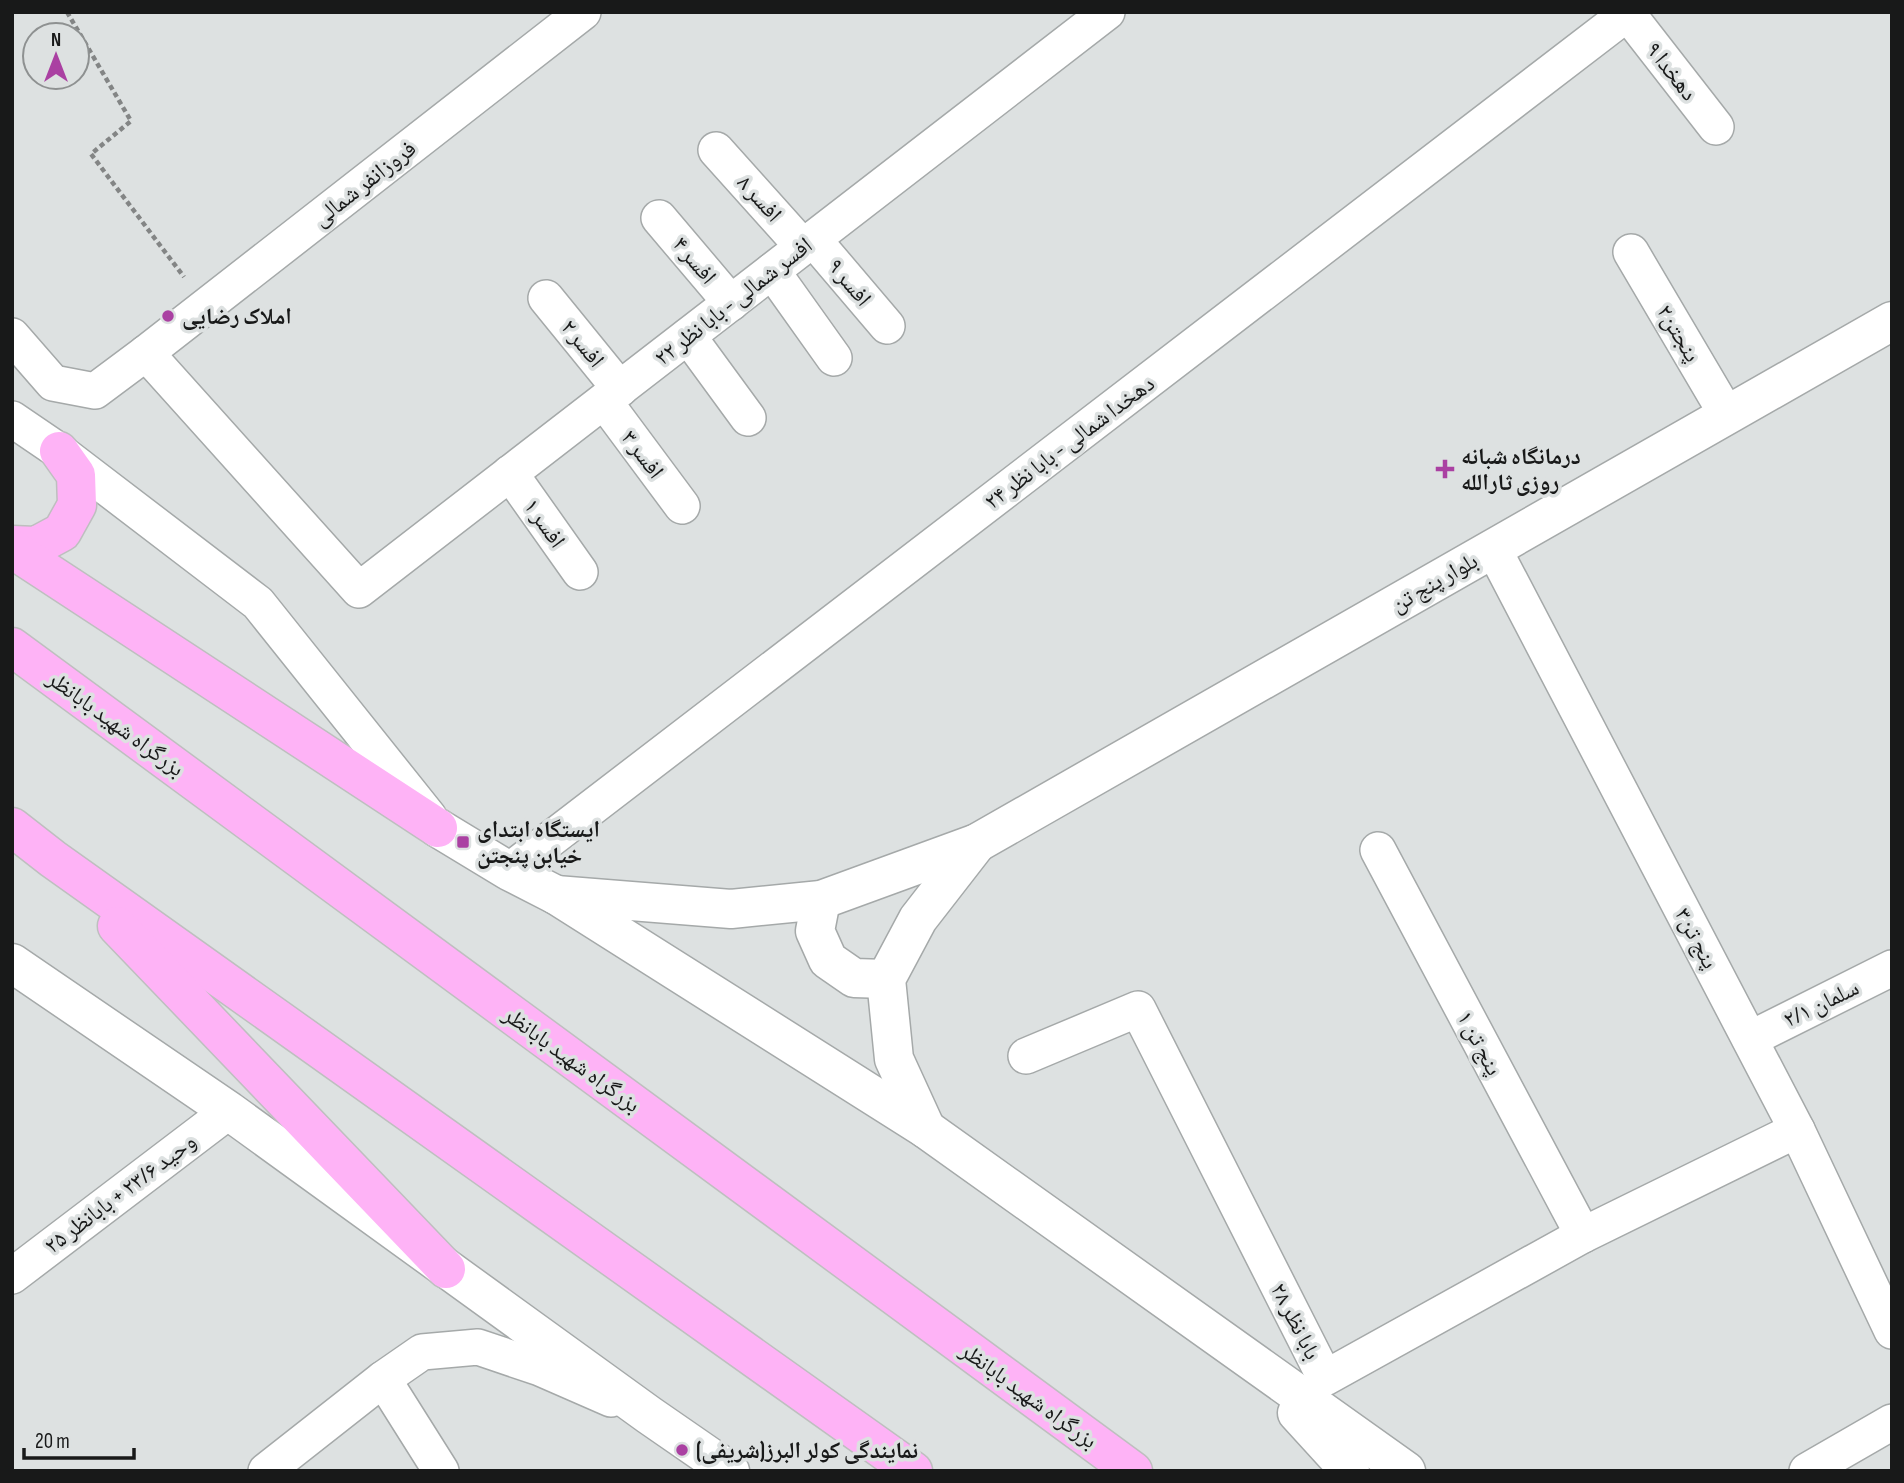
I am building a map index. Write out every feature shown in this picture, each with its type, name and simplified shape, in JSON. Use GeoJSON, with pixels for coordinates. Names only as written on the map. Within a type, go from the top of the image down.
{"type":"FeatureCollection","features":[{"type":"Feature","properties":{"kind":"highway"},"geometry":{"type":"LineString","coordinates":[[12,547],[36,546],[62,532],[77,505],[75,475],[59,451]]}},
{"type":"Feature","properties":{"kind":"highway"},"geometry":{"type":"LineString","coordinates":[[12,547],[438,828]]}},
{"type":"Feature","properties":{"kind":"highway","name":"بزرگراه شهید بابانظر"},"geometry":{"type":"LineString","coordinates":[[12,647],[1133,1471]]}},
{"type":"Feature","properties":{"kind":"highway"},"geometry":{"type":"LineString","coordinates":[[12,827],[53,859],[913,1471]]}},
{"type":"Feature","properties":{"kind":"highway"},"geometry":{"type":"LineString","coordinates":[[53,859],[446,1269]]}},
{"type":"Feature","properties":{"kind":"main road","name":"بلوار پنج تن"},"geometry":{"type":"LineString","coordinates":[[977,843],[1727,415],[1890,327]]}},
{"type":"Feature","properties":{"kind":"main road"},"geometry":{"type":"LineString","coordinates":[[438,828],[509,871],[556,895],[926,1129],[1405,1471]]}},
{"type":"Feature","properties":{"kind":"main road"},"geometry":{"type":"LineString","coordinates":[[556,895],[731,909],[821,900],[977,843]]}},
{"type":"Feature","properties":{"kind":"main road"},"geometry":{"type":"LineString","coordinates":[[926,1129],[894,1059],[886,979],[918,919],[977,843]]}},
{"type":"Feature","properties":{"kind":"main road"},"geometry":{"type":"LineString","coordinates":[[821,900],[816,931],[828,960],[854,978],[886,979]]}},
{"type":"Feature","properties":{"kind":"main road"},"geometry":{"type":"LineString","coordinates":[[12,963],[229,1111],[730,1471]]}},
{"type":"Feature","properties":{"kind":"main road"},"geometry":{"type":"LineString","coordinates":[[1243,1354],[1350,1471]]}},
{"type":"Feature","properties":{"kind":"street","name":"فروزانفر شمالی"},"geometry":{"type":"LineString","coordinates":[[12,336],[53,383],[95,391],[583,12]]}},
{"type":"Feature","properties":{"kind":"street","name":"افسر شمالی - بابا نظر ۲۲"},"geometry":{"type":"LineString","coordinates":[[146,353],[359,590],[1107,12]]}},
{"type":"Feature","properties":{"kind":"street","name":"دهخدا ۹"},"geometry":{"type":"LineString","coordinates":[[1629,13],[1716,127]]}},
{"type":"Feature","properties":{"kind":"street","name":"دهخدا شمالی - بابا نظر ۲۴"},"geometry":{"type":"LineString","coordinates":[[509,871],[1629,13]]}},
{"type":"Feature","properties":{"kind":"street","name":"افسر ۸"},"geometry":{"type":"LineString","coordinates":[[716,150],[808,243]]}},
{"type":"Feature","properties":{"kind":"street","name":"افسر ۴"},"geometry":{"type":"LineString","coordinates":[[659,218],[731,303]]}},
{"type":"Feature","properties":{"kind":"street","name":"افسر ۹"},"geometry":{"type":"LineString","coordinates":[[808,243],[887,326]]}},
{"type":"Feature","properties":{"kind":"street","name":"پنجتن۲"},"geometry":{"type":"LineString","coordinates":[[1631,252],[1727,415]]}},
{"type":"Feature","properties":{"kind":"street"},"geometry":{"type":"LineString","coordinates":[[772,271],[834,358]]}},
{"type":"Feature","properties":{"kind":"street","name":"افسر ۲"},"geometry":{"type":"LineString","coordinates":[[546,298],[612,395]]}},
{"type":"Feature","properties":{"kind":"street"},"geometry":{"type":"LineString","coordinates":[[688,336],[748,418]]}},
{"type":"Feature","properties":{"kind":"street","name":"افسر ۳"},"geometry":{"type":"LineString","coordinates":[[612,395],[682,506]]}},
{"type":"Feature","properties":{"kind":"street"},"geometry":{"type":"LineString","coordinates":[[12,419],[59,451],[258,603],[438,828]]}},
{"type":"Feature","properties":{"kind":"street","name":"افسر ۱"},"geometry":{"type":"LineString","coordinates":[[510,473],[580,572]]}},
{"type":"Feature","properties":{"kind":"street","name":"پنج تن۳"},"geometry":{"type":"LineString","coordinates":[[1493,548],[1797,1130],[1892,1331]]}},
{"type":"Feature","properties":{"kind":"street","name":"پنج تن ۱"},"geometry":{"type":"LineString","coordinates":[[1378,850],[1583,1235]]}},
{"type":"Feature","properties":{"kind":"street","name":"سلمان ۲/۱"},"geometry":{"type":"LineString","coordinates":[[1750,1039],[1892,968]]}},
{"type":"Feature","properties":{"kind":"street","name":"بابا نظر ۲۸"},"geometry":{"type":"LineString","coordinates":[[1026,1056],[1138,1009],[1325,1378],[1583,1235],[1797,1130]]}},
{"type":"Feature","properties":{"kind":"street","name":"وحید ۲۳/۶ + بابانظر ۲۵"},"geometry":{"type":"LineString","coordinates":[[12,1276],[229,1111]]}},
{"type":"Feature","properties":{"kind":"street"},"geometry":{"type":"LineString","coordinates":[[266,1471],[383,1379],[422,1352],[478,1347],[540,1368],[649,1415]]}},
{"type":"Feature","properties":{"kind":"street"},"geometry":{"type":"LineString","coordinates":[[383,1379],[441,1471]]}},
{"type":"Feature","properties":{"kind":"street"},"geometry":{"type":"LineString","coordinates":[[1807,1471],[1892,1422]]}},
{"type":"Feature","properties":{"kind":"path"},"geometry":{"type":"LineString","coordinates":[[67,12],[131,121],[91,154],[206,306]]}},
{"type":"Feature","properties":{"kind":"place","name":"املاک رضایی"},"geometry":{"type":"Point","coordinates":[168,316]}},
{"type":"Feature","properties":{"kind":"place","name":"درمانگاه شبانه روزی ثارالله"},"geometry":{"type":"Point","coordinates":[1445,469]}},
{"type":"Feature","properties":{"kind":"place","name":"ایستگاه ابتدای خیابن پنجتن"},"geometry":{"type":"Point","coordinates":[463,842]}},
{"type":"Feature","properties":{"kind":"place","name":"نمایندگی کولر البرز(شریفی)"},"geometry":{"type":"Point","coordinates":[682,1450]}}]}
